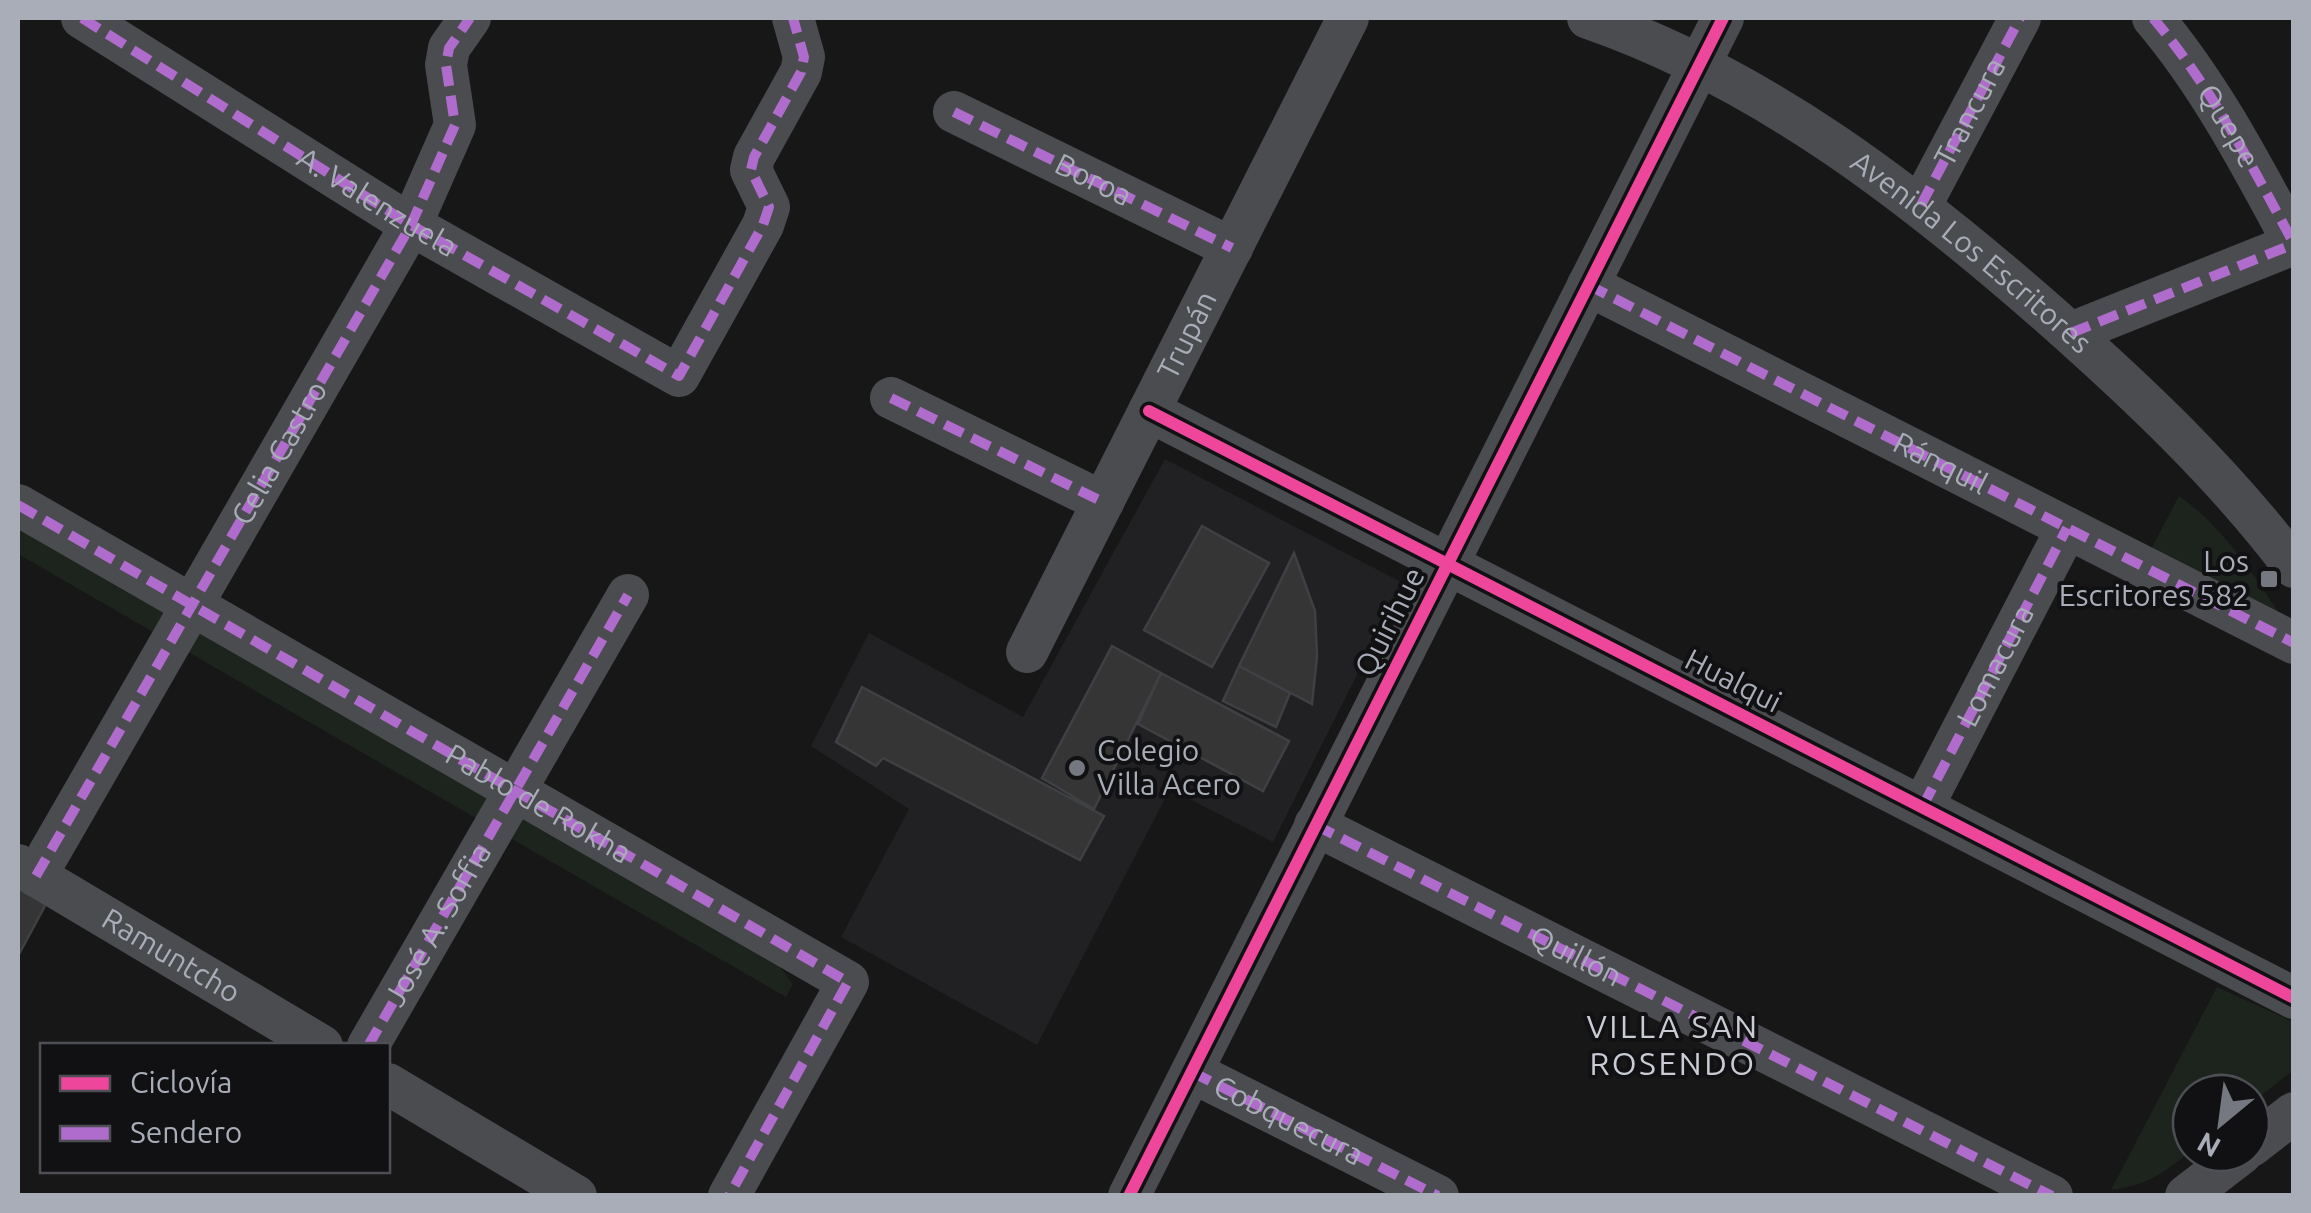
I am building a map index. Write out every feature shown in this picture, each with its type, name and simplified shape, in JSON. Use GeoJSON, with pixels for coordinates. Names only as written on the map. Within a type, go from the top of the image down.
{"type":"FeatureCollection","features":[{"type":"Feature","properties":{"kind":"street","name":"Celia Castro"},"geometry":{"type":"LineString","coordinates":[[27,871],[192,606],[412,225],[455,125],[446,65],[449,48],[470,18]]}},
{"type":"Feature","properties":{"kind":"street","name":"A. Valenzuela"},"geometry":{"type":"LineString","coordinates":[[87,19],[412,225],[679,376],[769,207],[751,170],[804,58],[793,18]]}},
{"type":"Feature","properties":{"kind":"street","name":"Trupán"},"geometry":{"type":"LineString","coordinates":[[1027,652],[1348,18]]}},
{"type":"Feature","properties":{"kind":"street","name":"Avenida Los Escritores"},"geometry":{"type":"LineString","coordinates":[[1588,18],[1700,63],[1819,134],[1921,206],[2070,333],[2184,440],[2288,550]]}},
{"type":"Feature","properties":{"kind":"street","name":"Quirihue"},"geometry":{"type":"LineString","coordinates":[[1129,1196],[1723,18]]}},
{"type":"Feature","properties":{"kind":"street","name":"Trancura"},"geometry":{"type":"LineString","coordinates":[[1921,206],[2020,18]]}},
{"type":"Feature","properties":{"kind":"street","name":"Quepe"},"geometry":{"type":"LineString","coordinates":[[2153,18],[2208,95],[2294,244]]}},
{"type":"Feature","properties":{"kind":"street","name":"Boroa"},"geometry":{"type":"LineString","coordinates":[[954,112],[1232,248]]}},
{"type":"Feature","properties":{"kind":"street"},"geometry":{"type":"LineString","coordinates":[[2070,333],[2294,244]]}},
{"type":"Feature","properties":{"kind":"street","name":"Ránquil"},"geometry":{"type":"LineString","coordinates":[[1588,285],[2294,643]]}},
{"type":"Feature","properties":{"kind":"street"},"geometry":{"type":"LineString","coordinates":[[890,398],[1103,502]]}},
{"type":"Feature","properties":{"kind":"street","name":"Hualqui"},"geometry":{"type":"LineString","coordinates":[[1149,412],[2294,998]]}},
{"type":"Feature","properties":{"kind":"street","name":"Pablo de Rokha"},"geometry":{"type":"LineString","coordinates":[[18,506],[848,982],[729,1196]]}},
{"type":"Feature","properties":{"kind":"street","name":"Lomacura"},"geometry":{"type":"LineString","coordinates":[[1923,806],[2067,528]]}},
{"type":"Feature","properties":{"kind":"street","name":"José A. Soffia"},"geometry":{"type":"LineString","coordinates":[[370,1043],[628,595]]}},
{"type":"Feature","properties":{"kind":"street","name":"Quillón"},"geometry":{"type":"LineString","coordinates":[[1316,825],[2052,1196]]}},
{"type":"Feature","properties":{"kind":"street","name":"Ramuntcho"},"geometry":{"type":"LineString","coordinates":[[27,871],[317,1043]]}},
{"type":"Feature","properties":{"kind":"street","name":"Cobquecura"},"geometry":{"type":"LineString","coordinates":[[1192,1072],[1438,1196]]}},
{"type":"Feature","properties":{"kind":"street"},"geometry":{"type":"LineString","coordinates":[[390,1085],[576,1196]]}},
{"type":"Feature","properties":{"kind":"street"},"geometry":{"type":"LineString","coordinates":[[2271,1131],[2294,1113]]}},
{"type":"Feature","properties":{"kind":"street"},"geometry":{"type":"LineString","coordinates":[[2186,1196],[2216,1173]]}},
{"type":"Feature","properties":{"kind":"shaded area","name":"Colegio Villa Acero"},"geometry":{"type":"Polygon","coordinates":[[[1165,459],[1403,583],[1273,842],[1170,789],[1037,1045],[841,937],[909,809],[811,746],[869,633],[1023,717],[1165,459]]]}},
{"type":"Feature","properties":{"kind":"shaded area"},"geometry":{"type":"Polygon","coordinates":[[[2179,496],[2225,539],[2287,625],[2149,553],[2179,496]]]}},
{"type":"Feature","properties":{"kind":"shaded area"},"geometry":{"type":"Polygon","coordinates":[[[18,518],[775,961],[793,984],[786,997],[18,554],[18,518]]]}},
{"type":"Feature","properties":{"kind":"shaded area"},"geometry":{"type":"Polygon","coordinates":[[[2217,987],[2293,1022],[2293,1070],[2271,1088],[2271,1073],[2172,1073],[2217,987]]]}},
{"type":"Feature","properties":{"kind":"shaded area"},"geometry":{"type":"Polygon","coordinates":[[[2171,1075],[2171,1166],[2135,1185],[2111,1190],[2171,1075]]]}},
{"type":"Feature","properties":{"kind":"building"},"geometry":{"type":"Polygon","coordinates":[[[1202,526],[1269,563],[1212,667],[1144,630],[1202,526]]]}},
{"type":"Feature","properties":{"kind":"building"},"geometry":{"type":"Polygon","coordinates":[[[1294,553],[1315,611],[1317,656],[1312,704],[1239,666],[1294,553]]]}},
{"type":"Feature","properties":{"kind":"building"},"geometry":{"type":"Polygon","coordinates":[[[1112,646],[1161,673],[1094,809],[1042,778],[1112,646]]]}},
{"type":"Feature","properties":{"kind":"building"},"geometry":{"type":"Polygon","coordinates":[[[1239,666],[1290,693],[1276,727],[1223,701],[1239,666]]]}},
{"type":"Feature","properties":{"kind":"building"},"geometry":{"type":"Polygon","coordinates":[[[1161,673],[1289,741],[1263,791],[1138,724],[1161,673]]]}},
{"type":"Feature","properties":{"kind":"building"},"geometry":{"type":"Polygon","coordinates":[[[862,687],[1104,816],[1080,860],[883,758],[876,766],[836,742],[862,687]]]}},
{"type":"Feature","properties":{"kind":"building"},"geometry":{"type":"Polygon","coordinates":[[[18,888],[46,904],[18,956],[18,888]]]}},
{"type":"Feature","properties":{"kind":"marked path"},"geometry":{"type":"LineString","coordinates":[[82,18],[411,225],[679,376],[763,225],[769,207],[751,170],[754,157],[801,72],[804,57],[793,18]]}},
{"type":"Feature","properties":{"kind":"marked path"},"geometry":{"type":"LineString","coordinates":[[36,876],[411,225],[455,125],[446,65],[449,48],[470,18]]}},
{"type":"Feature","properties":{"kind":"marked path"},"geometry":{"type":"LineString","coordinates":[[1921,205],[2020,18]]}},
{"type":"Feature","properties":{"kind":"marked path"},"geometry":{"type":"LineString","coordinates":[[2153,18],[2212,98],[2294,244]]}},
{"type":"Feature","properties":{"kind":"marked path"},"geometry":{"type":"LineString","coordinates":[[954,112],[1232,248]]}},
{"type":"Feature","properties":{"kind":"marked path"},"geometry":{"type":"LineString","coordinates":[[2071,333],[2294,244]]}},
{"type":"Feature","properties":{"kind":"marked path"},"geometry":{"type":"LineString","coordinates":[[1588,285],[2294,643]]}},
{"type":"Feature","properties":{"kind":"marked path"},"geometry":{"type":"LineString","coordinates":[[891,398],[1103,502]]}},
{"type":"Feature","properties":{"kind":"marked path"},"geometry":{"type":"LineString","coordinates":[[18,505],[848,982],[729,1196]]}},
{"type":"Feature","properties":{"kind":"marked path"},"geometry":{"type":"LineString","coordinates":[[1923,806],[2067,528]]}},
{"type":"Feature","properties":{"kind":"marked path"},"geometry":{"type":"LineString","coordinates":[[370,1043],[628,595]]}},
{"type":"Feature","properties":{"kind":"marked path"},"geometry":{"type":"LineString","coordinates":[[1315,825],[2052,1196]]}},
{"type":"Feature","properties":{"kind":"marked path"},"geometry":{"type":"LineString","coordinates":[[1192,1072],[1438,1196]]}},
{"type":"Feature","properties":{"kind":"cycle path"},"geometry":{"type":"LineString","coordinates":[[1129,1196],[1723,18]]}},
{"type":"Feature","properties":{"kind":"cycle path"},"geometry":{"type":"LineString","coordinates":[[1149,411],[2294,998]]}},
{"type":"Feature","properties":{"kind":"place","name":"Los Escritores 582"},"geometry":{"type":"Point","coordinates":[2269,579]}},
{"type":"Feature","properties":{"kind":"place","name":"Colegio Villa Acero"},"geometry":{"type":"Point","coordinates":[1077,768]}},
{"type":"Feature","properties":{"kind":"district","name":"VILLA SAN ROSENDO"},"geometry":{"type":"Point","coordinates":[1673,1046]}}]}
